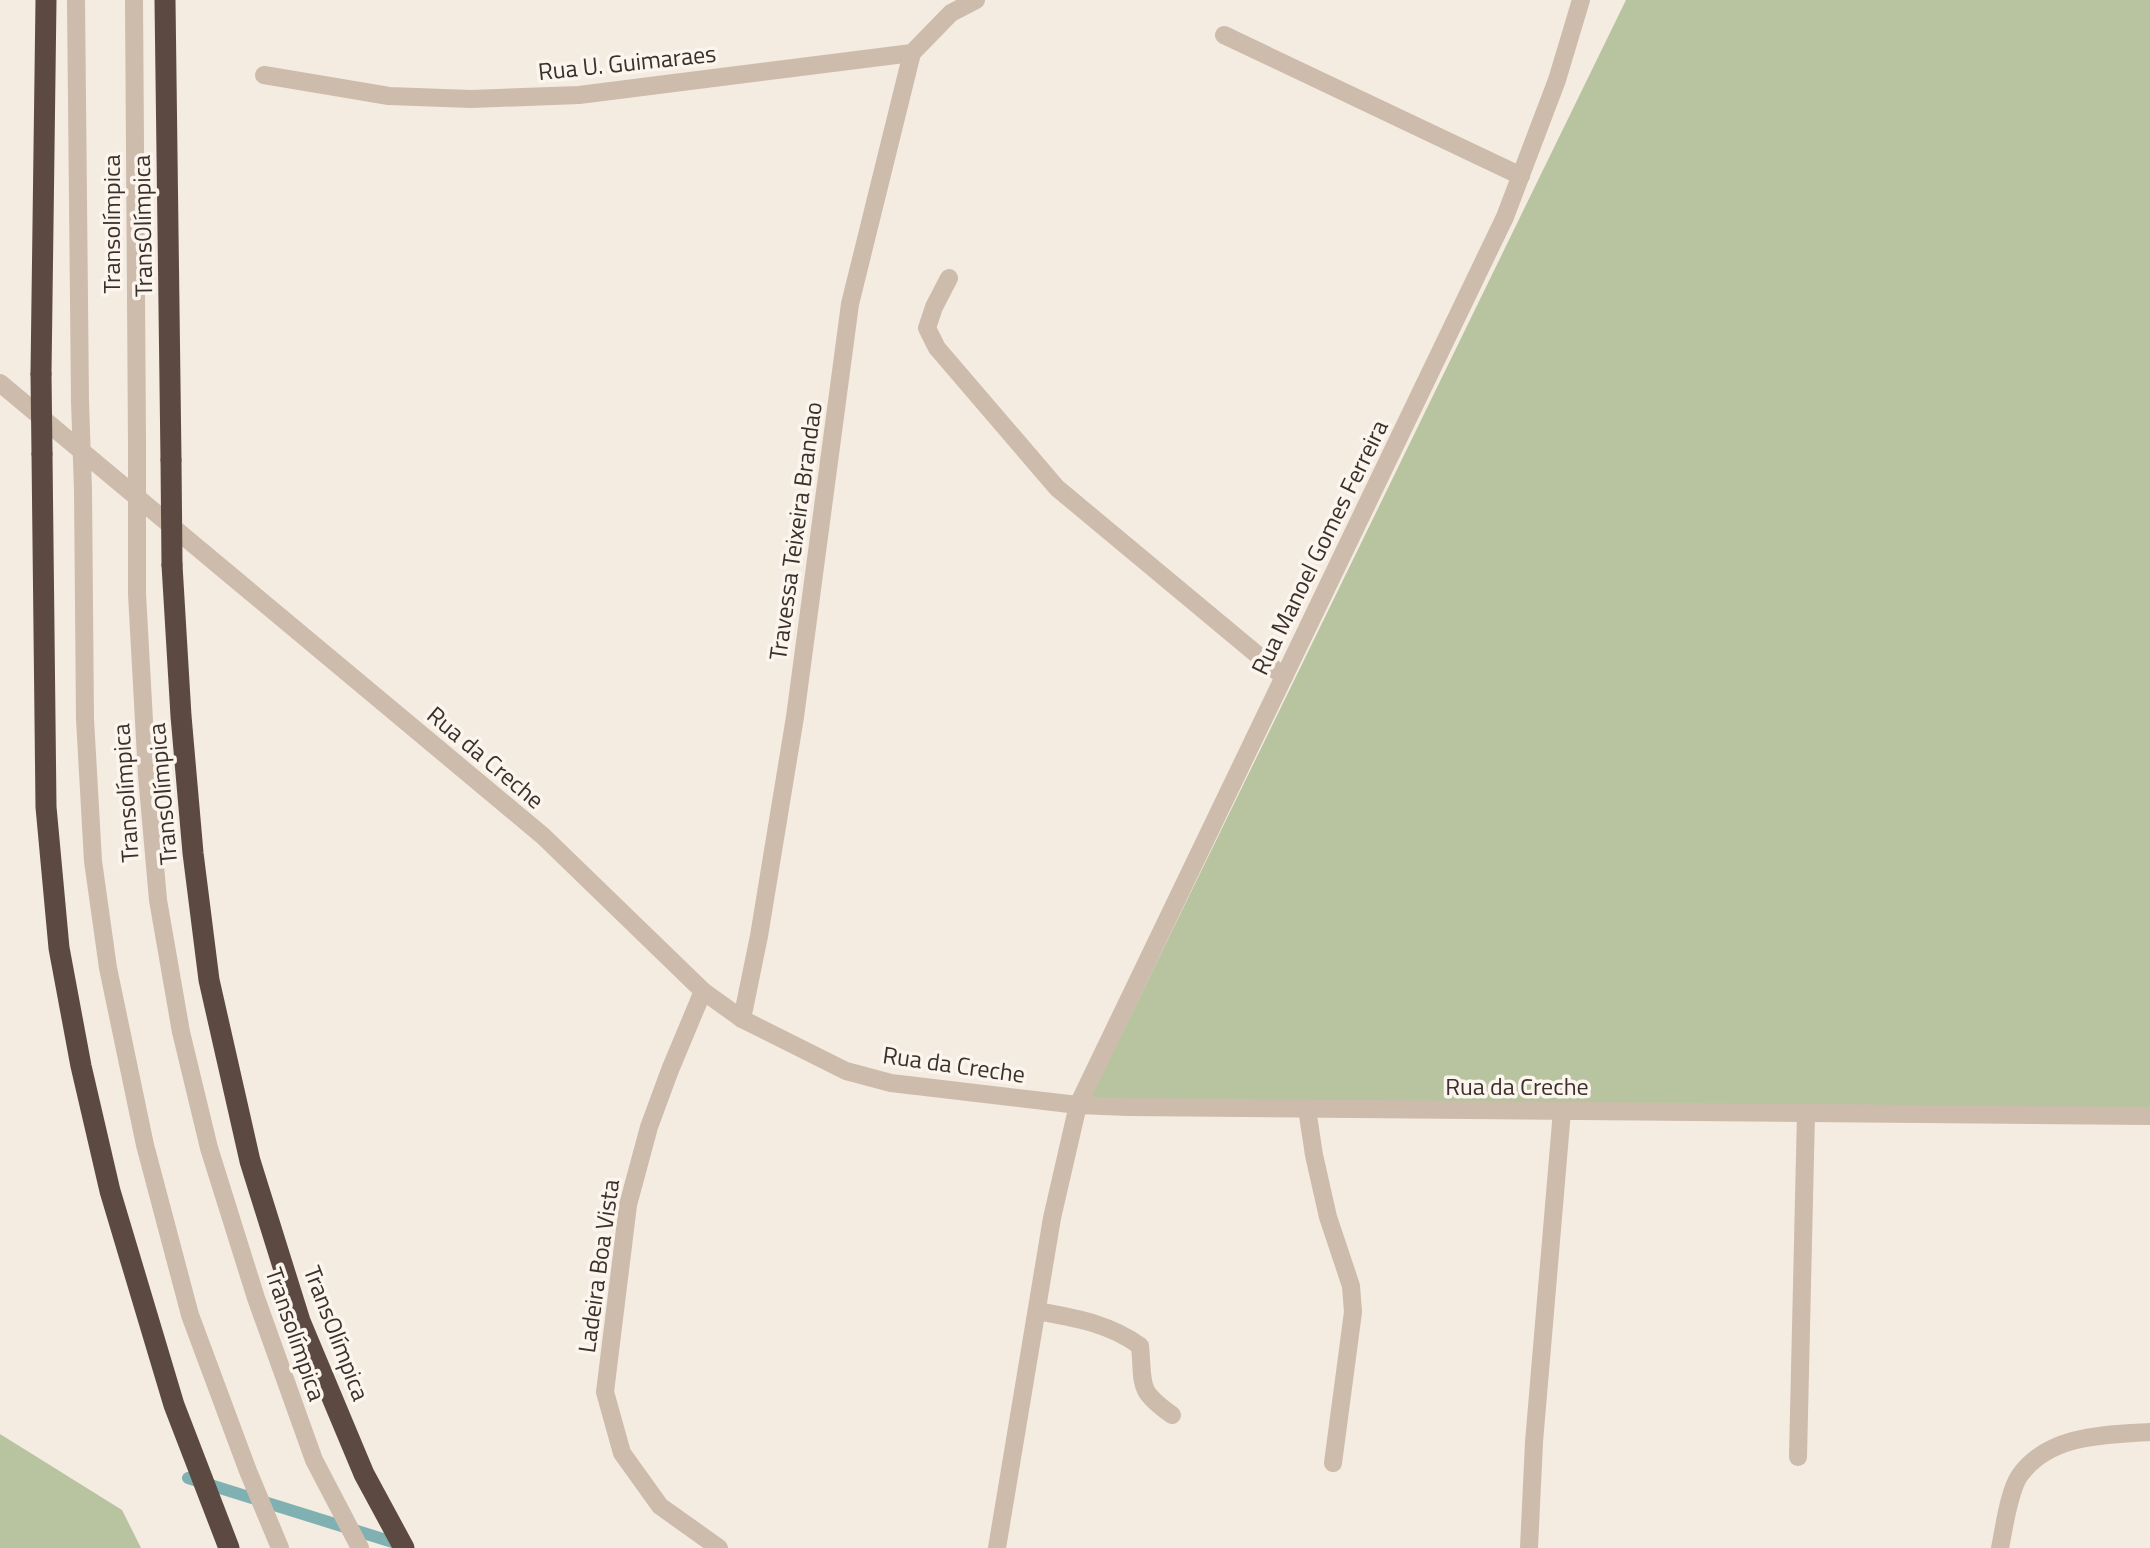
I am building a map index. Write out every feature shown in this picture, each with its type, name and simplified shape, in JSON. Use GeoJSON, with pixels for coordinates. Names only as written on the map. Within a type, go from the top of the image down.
{"type":"FeatureCollection","features":[{"type":"Feature","properties":{"kind":"highway"},"geometry":{"type":"LineString","coordinates":[[46,0],[41,374],[46,807],[59,948],[81,1066],[110,1191],[174,1405],[229,1548]]}},
{"type":"Feature","properties":{"kind":"highway","name":"TransOlímpica"},"geometry":{"type":"LineString","coordinates":[[165,0],[173,565],[181,716],[193,853],[209,979],[250,1161],[300,1321],[364,1474],[404,1548]]}},
{"type":"Feature","properties":{"kind":"street","name":"Transolímpica"},"geometry":{"type":"LineString","coordinates":[[76,0],[85,719],[93,861],[108,968],[145,1145],[190,1315],[248,1471],[280,1548]]}},
{"type":"Feature","properties":{"kind":"street","name":"Transolímpica"},"geometry":{"type":"LineString","coordinates":[[134,0],[137,594],[147,775],[158,900],[181,1031],[209,1148],[256,1298],[314,1460],[360,1548]]}},
{"type":"Feature","properties":{"kind":"street"},"geometry":{"type":"LineString","coordinates":[[912,53],[951,13],[976,0]]}},
{"type":"Feature","properties":{"kind":"street","name":"Rua Manoel Gomes Ferreira"},"geometry":{"type":"LineString","coordinates":[[997,1548],[1052,1218],[1078,1105],[1505,217],[1557,80],[1581,0]]}},
{"type":"Feature","properties":{"kind":"street"},"geometry":{"type":"LineString","coordinates":[[1224,35],[1521,177]]}},
{"type":"Feature","properties":{"kind":"street","name":"Rua U. Guimaraes"},"geometry":{"type":"LineString","coordinates":[[264,75],[389,96],[471,99],[565,96],[912,53]]}},
{"type":"Feature","properties":{"kind":"street","name":"Travessa Teixeira Brandao"},"geometry":{"type":"LineString","coordinates":[[742,1019],[760,936],[795,717],[850,304],[912,53]]}},
{"type":"Feature","properties":{"kind":"street"},"geometry":{"type":"LineString","coordinates":[[949,278],[934,307],[928,328],[937,348],[1056,488],[1284,677]]}},
{"type":"Feature","properties":{"kind":"street","name":"Rua da Creche"},"geometry":{"type":"LineString","coordinates":[[0,383],[543,836],[703,991],[742,1019],[845,1070],[891,1083],[1078,1105],[2150,1116]]}},
{"type":"Feature","properties":{"kind":"street","name":"Ladeira Boa Vista"},"geometry":{"type":"LineString","coordinates":[[703,991],[649,1127],[628,1205],[605,1392],[622,1453],[660,1506],[719,1548]]}},
{"type":"Feature","properties":{"kind":"street"},"geometry":{"type":"LineString","coordinates":[[1307,1109],[1328,1217],[1351,1286],[1353,1312],[1333,1463]]}},
{"type":"Feature","properties":{"kind":"street"},"geometry":{"type":"LineString","coordinates":[[1529,1548],[1534,1442],[1562,1111]]}},
{"type":"Feature","properties":{"kind":"street"},"geometry":{"type":"LineString","coordinates":[[1798,1458],[1806,1112]]}},
{"type":"Feature","properties":{"kind":"street"},"geometry":{"type":"LineString","coordinates":[[1037,1311],[1100,1324],[1125,1335],[1140,1346],[1143,1389],[1155,1403],[1172,1415]]}},
{"type":"Feature","properties":{"kind":"street"},"geometry":{"type":"LineString","coordinates":[[2000,1548],[2008,1507],[2019,1475],[2043,1454],[2082,1436],[2150,1432]]}},
{"type":"Feature","properties":{"kind":"green space"},"geometry":{"type":"Polygon","coordinates":[[[1626,0],[2150,0],[2150,1113],[1088,1103],[1626,0]]]}},
{"type":"Feature","properties":{"kind":"green space"},"geometry":{"type":"Polygon","coordinates":[[[0,1434],[122,1510],[141,1548],[0,1548],[0,1434]]]}},
{"type":"Feature","properties":{"kind":"waterway"},"geometry":{"type":"LineString","coordinates":[[188,1478],[402,1545]]}}]}
